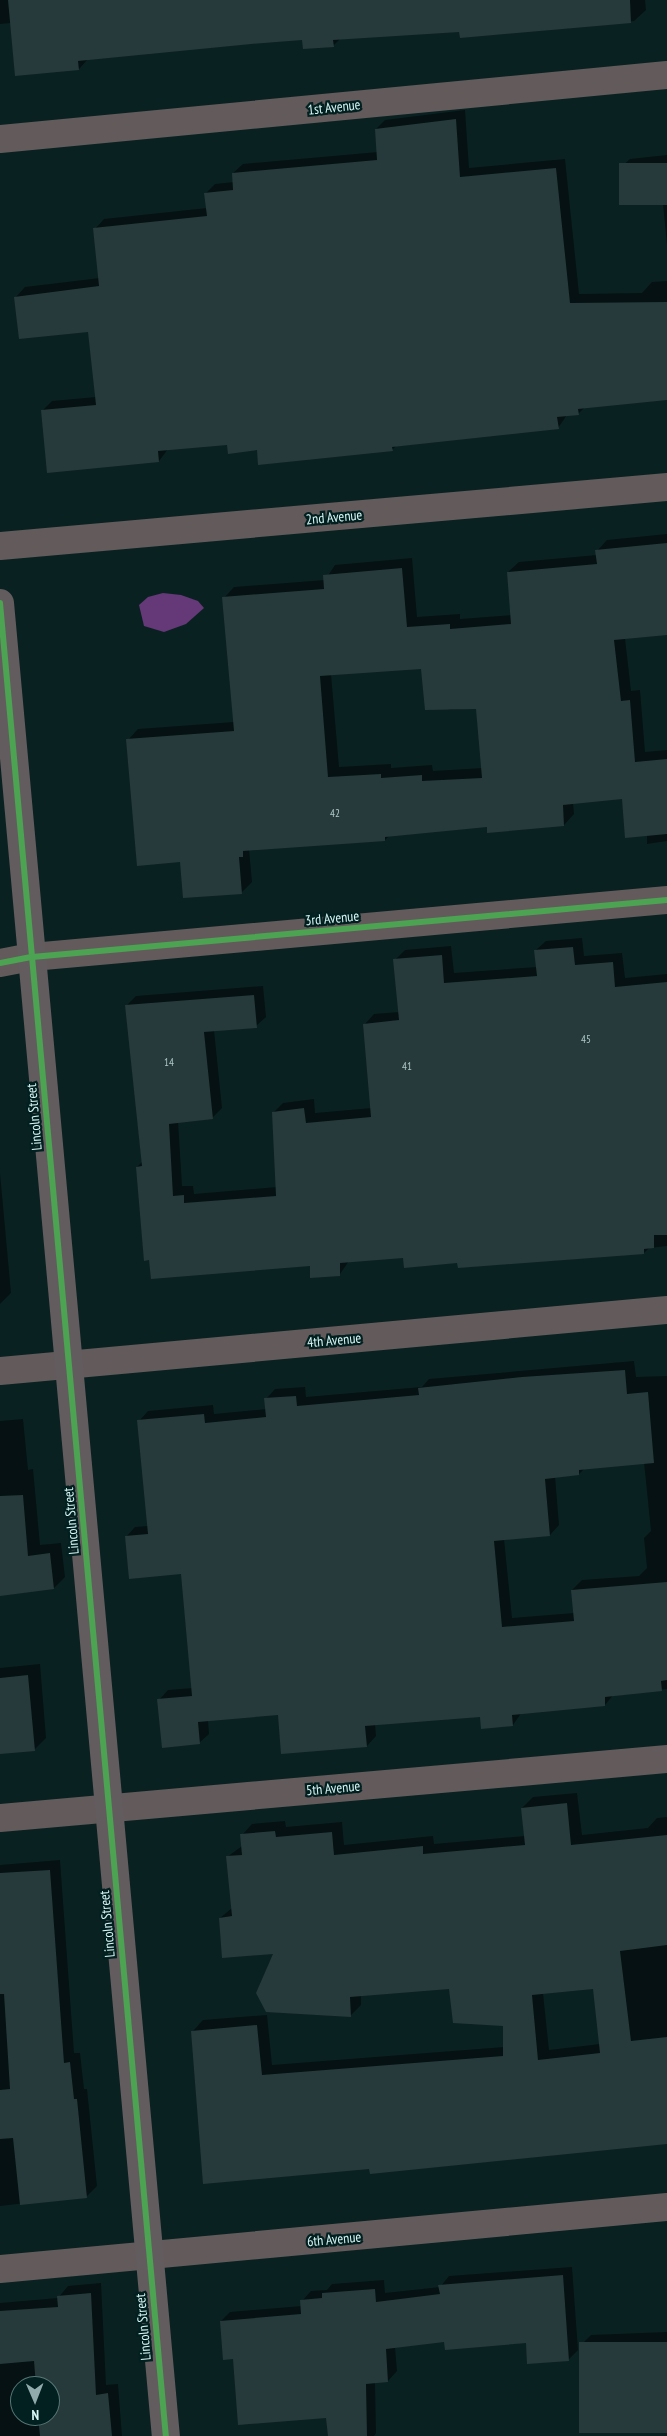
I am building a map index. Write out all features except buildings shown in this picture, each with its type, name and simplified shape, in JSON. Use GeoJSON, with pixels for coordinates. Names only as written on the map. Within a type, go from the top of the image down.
{"type":"FeatureCollection","features":[{"type":"Feature","properties":{"kind":"street","name":"1st Avenue"},"geometry":{"type":"LineString","coordinates":[[0,139],[667,75]]}},
{"type":"Feature","properties":{"kind":"street","name":"2nd Avenue"},"geometry":{"type":"LineString","coordinates":[[0,546],[667,487]]}},
{"type":"Feature","properties":{"kind":"street","name":"Lincoln Street"},"geometry":{"type":"LineString","coordinates":[[0,603],[166,2436]]}},
{"type":"Feature","properties":{"kind":"street","name":"3rd Avenue"},"geometry":{"type":"LineString","coordinates":[[0,964],[32,957],[667,900]]}},
{"type":"Feature","properties":{"kind":"street","name":"4th Avenue"},"geometry":{"type":"LineString","coordinates":[[0,1371],[667,1310]]}},
{"type":"Feature","properties":{"kind":"street","name":"5th Avenue"},"geometry":{"type":"LineString","coordinates":[[0,1818],[667,1759]]}},
{"type":"Feature","properties":{"kind":"street","name":"6th Avenue"},"geometry":{"type":"LineString","coordinates":[[0,2269],[667,2207]]}},
{"type":"Feature","properties":{"kind":"shaded area"},"geometry":{"type":"Polygon","coordinates":[[[163,593],[181,595],[198,601],[204,608],[186,624],[164,632],[144,626],[139,605],[148,597],[163,593]]]}},
{"type":"Feature","properties":{"kind":"cycle path"},"geometry":{"type":"LineString","coordinates":[[0,603],[166,2436]]}},
{"type":"Feature","properties":{"kind":"cycle path"},"geometry":{"type":"LineString","coordinates":[[0,963],[32,957],[667,900]]}}]}
